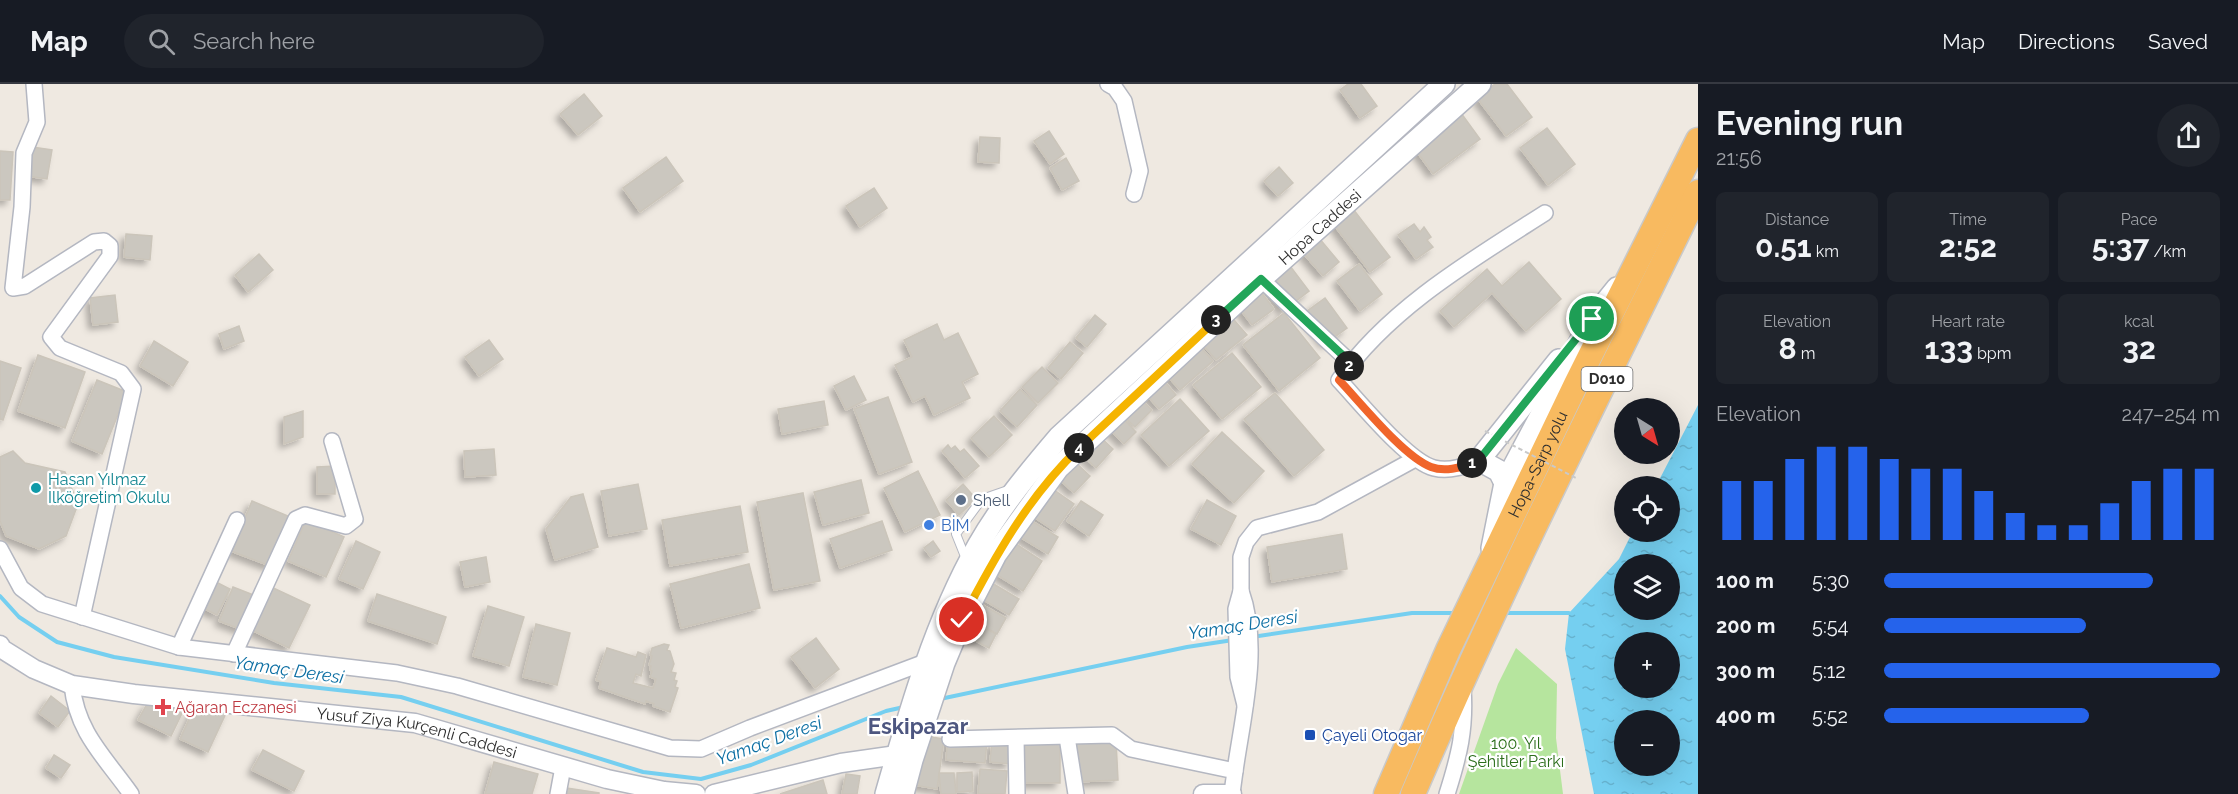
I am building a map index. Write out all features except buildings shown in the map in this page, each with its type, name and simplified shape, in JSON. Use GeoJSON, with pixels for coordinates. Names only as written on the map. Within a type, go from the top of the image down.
{"type":"FeatureCollection","features":[{"type":"Feature","properties":{"kind":"highway","name":"Hopa-Sarp yolu"},"geometry":{"type":"LineString","coordinates":[[1386,794],[1448,650],[1698,140]]}},
{"type":"Feature","properties":{"kind":"highway","name":"D010"},"geometry":{"type":"LineString","coordinates":[[1413,794],[1462,679],[1515,566],[1698,192]]}},
{"type":"Feature","properties":{"kind":"main road","name":"Hopa Caddesi"},"geometry":{"type":"LineString","coordinates":[[936,662],[939,626],[978,545],[1018,486],[1059,436],[1444,84]]}},
{"type":"Feature","properties":{"kind":"main road","name":"Hopa Caddesi"},"geometry":{"type":"LineString","coordinates":[[886,794],[904,758],[936,662],[962,620],[996,554],[1058,468],[1261,279],[1480,84]]}},
{"type":"Feature","properties":{"kind":"main road"},"geometry":{"type":"LineString","coordinates":[[1505,483],[1499,471],[1479,460],[1636,264]]}},
{"type":"Feature","properties":{"kind":"main road"},"geometry":{"type":"LineString","coordinates":[[1488,567],[1505,483],[1592,319]]}},
{"type":"Feature","properties":{"kind":"main road","name":"Hopa Caddesi"},"geometry":{"type":"LineString","coordinates":[[903,794],[904,758]]}},
{"type":"Feature","properties":{"kind":"street"},"geometry":{"type":"LineString","coordinates":[[34,84],[37,122],[24,153],[22,207],[13,288],[25,286],[94,242],[104,242],[110,246],[110,256],[51,337],[60,348],[121,373],[133,389],[82,617]]}},
{"type":"Feature","properties":{"kind":"street"},"geometry":{"type":"LineString","coordinates":[[1108,84],[1124,101],[1140,171],[1134,194]]}},
{"type":"Feature","properties":{"kind":"street"},"geometry":{"type":"LineString","coordinates":[[1479,460],[1461,468],[1434,468],[1415,459],[1339,380],[1367,344],[1440,281],[1545,213]]}},
{"type":"Feature","properties":{"kind":"street"},"geometry":{"type":"LineString","coordinates":[[1261,279],[1351,363]]}},
{"type":"Feature","properties":{"kind":"street"},"geometry":{"type":"LineString","coordinates":[[234,654],[296,519],[305,515],[346,526],[355,519],[332,441]]}},
{"type":"Feature","properties":{"kind":"street"},"geometry":{"type":"LineString","coordinates":[[1203,794],[1232,794],[1236,771],[1245,705],[1241,558],[1246,542],[1257,528],[1318,512],[1415,459]]}},
{"type":"Feature","properties":{"kind":"street"},"geometry":{"type":"LineString","coordinates":[[179,648],[237,520]]}},
{"type":"Feature","properties":{"kind":"street"},"geometry":{"type":"LineString","coordinates":[[0,549],[21,588],[42,604],[179,648],[397,673],[457,686],[670,748],[701,749],[750,728],[936,662]]}},
{"type":"Feature","properties":{"kind":"street","name":"Yusuf Ziya Kurçenli Caddesi"},"geometry":{"type":"LineString","coordinates":[[1,648],[34,669],[72,685],[134,694],[416,723],[564,767],[664,791],[696,794]]}},
{"type":"Feature","properties":{"kind":"street"},"geometry":{"type":"LineString","coordinates":[[1447,794],[1464,734],[1462,679]]}},
{"type":"Feature","properties":{"kind":"street"},"geometry":{"type":"LineString","coordinates":[[72,685],[76,710],[86,733],[131,794]]}},
{"type":"Feature","properties":{"kind":"street"},"geometry":{"type":"LineString","coordinates":[[950,739],[1113,735],[1131,749],[1236,771]]}},
{"type":"Feature","properties":{"kind":"street"},"geometry":{"type":"LineString","coordinates":[[1067,737],[1076,794]]}},
{"type":"Feature","properties":{"kind":"street"},"geometry":{"type":"LineString","coordinates":[[1016,738],[1017,794]]}},
{"type":"Feature","properties":{"kind":"street"},"geometry":{"type":"LineString","coordinates":[[714,794],[841,763],[904,758]]}},
{"type":"Feature","properties":{"kind":"street"},"geometry":{"type":"LineString","coordinates":[[558,794],[564,767]]}},
{"type":"Feature","properties":{"kind":"path"},"geometry":{"type":"LineString","coordinates":[[1485,431],[1578,479]]}},
{"type":"Feature","properties":{"kind":"green space","name":"100. Yıl Şehitler Parkı"},"geometry":{"type":"Polygon","coordinates":[[[1516,648],[1557,684],[1556,738],[1563,794],[1459,794],[1498,684],[1516,648]]]}},
{"type":"Feature","properties":{"kind":"water"},"geometry":{"type":"Polygon","coordinates":[[[1698,405],[1698,794],[1594,794],[1565,649],[1569,613],[1614,564],[1614,620],[1680,620],[1680,554],[1622,554],[1628,542],[1680,542],[1680,476],[1661,476],[1667,464],[1680,464],[1680,440],[1698,405]]]}},
{"type":"Feature","properties":{"kind":"waterway","name":"Yamaç Deresi"},"geometry":{"type":"LineString","coordinates":[[0,596],[19,617],[57,642],[114,657],[274,683],[401,697],[643,772],[701,779],[751,765],[886,711],[904,707]]}},
{"type":"Feature","properties":{"kind":"waterway","name":"Yamaç Deresi"},"geometry":{"type":"LineString","coordinates":[[1252,637],[1412,613],[1456,613]]}},
{"type":"Feature","properties":{"kind":"waterway","name":"Yamaç Deresi"},"geometry":{"type":"LineString","coordinates":[[1502,613],[1569,613]]}},
{"type":"Feature","properties":{"kind":"waterway","name":"Yamaç Deresi"},"geometry":{"type":"LineString","coordinates":[[940,699],[1187,647],[1233,640]]}},
{"type":"Feature","properties":{"kind":"place","name":"Hasan Yılmaz İlköğretim Okulu"},"geometry":{"type":"Point","coordinates":[36,488]}},
{"type":"Feature","properties":{"kind":"place","name":"Shell"},"geometry":{"type":"Point","coordinates":[961,500]}},
{"type":"Feature","properties":{"kind":"place","name":"BİM"},"geometry":{"type":"Point","coordinates":[929,525]}},
{"type":"Feature","properties":{"kind":"place","name":"Ağaran Eczanesi"},"geometry":{"type":"Point","coordinates":[163,707]}},
{"type":"Feature","properties":{"kind":"place","name":"Çayeli Otogar"},"geometry":{"type":"Point","coordinates":[1310,735]}},
{"type":"Feature","properties":{"kind":"district","name":"Eskipazar"},"geometry":{"type":"Point","coordinates":[918,726]}},
{"type":"Feature","properties":{"kind":"route"},"geometry":{"type":"LineString","coordinates":[[962,620],[996,554],[1058,468],[1261,279],[1351,363],[1339,380],[1415,459],[1434,468],[1461,468],[1479,460],[1592,319]]}}]}
